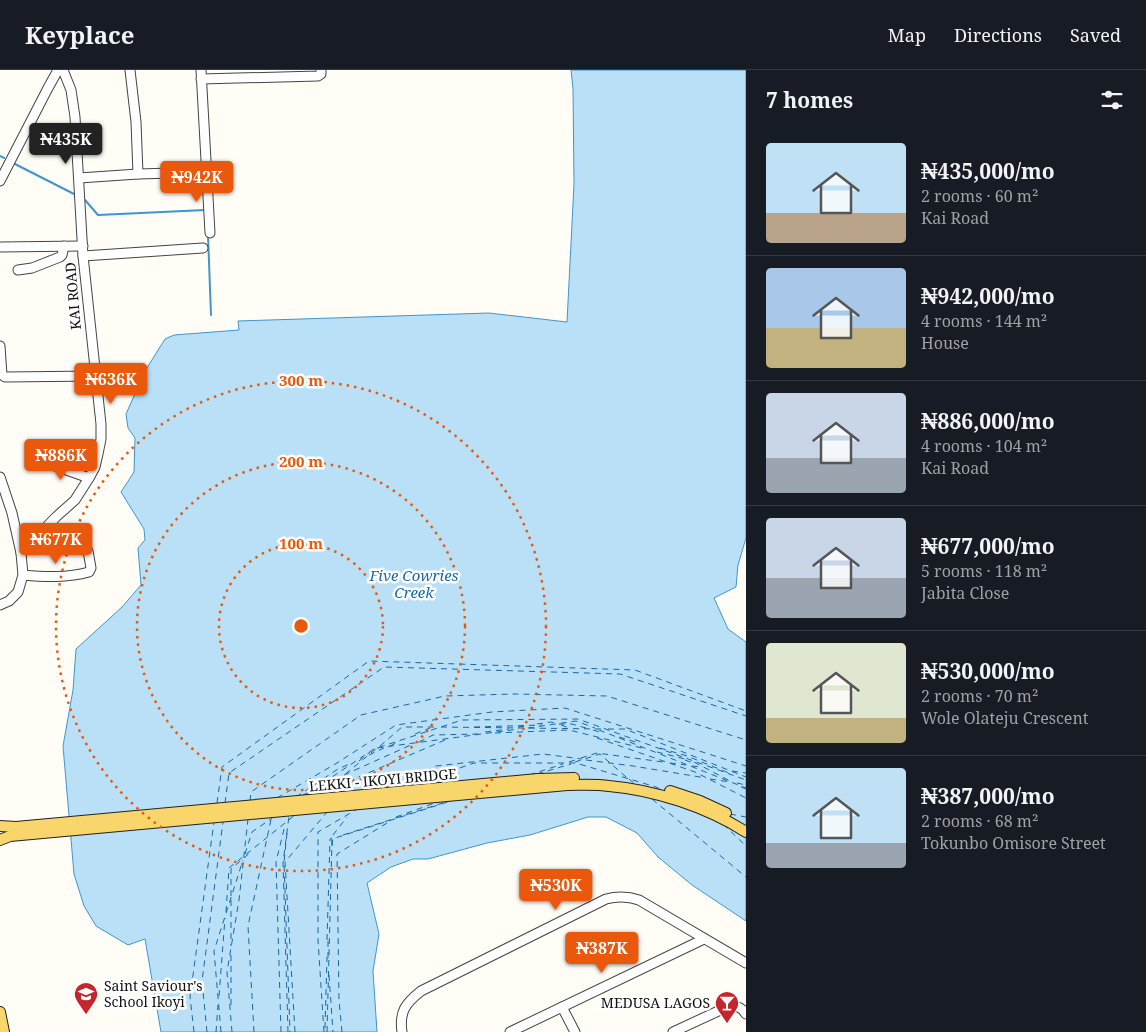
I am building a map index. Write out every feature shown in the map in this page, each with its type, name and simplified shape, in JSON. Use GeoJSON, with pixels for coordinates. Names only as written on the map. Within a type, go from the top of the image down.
{"type":"FeatureCollection","features":[{"type":"Feature","properties":{"kind":"main road","name":"LEKKI - IKOYI BRIDGE"},"geometry":{"type":"LineString","coordinates":[[16,832],[538,779],[565,778],[611,779],[656,787],[700,801],[746,824]]}},
{"type":"Feature","properties":{"kind":"main road","name":"LEKKI - IKOYI BRIDGE"},"geometry":{"type":"LineString","coordinates":[[16,832],[567,785],[609,786],[654,793],[699,808],[722,818],[746,832]]}},
{"type":"Feature","properties":{"kind":"main road"},"geometry":{"type":"LineString","coordinates":[[0,826],[16,832]]}},
{"type":"Feature","properties":{"kind":"main road"},"geometry":{"type":"LineString","coordinates":[[0,840],[16,832]]}},
{"type":"Feature","properties":{"kind":"main road"},"geometry":{"type":"LineString","coordinates":[[0,1012],[4,1032]]}},
{"type":"Feature","properties":{"kind":"street"},"geometry":{"type":"LineString","coordinates":[[0,182],[58,70]]}},
{"type":"Feature","properties":{"kind":"street","name":"KAI ROAD"},"geometry":{"type":"LineString","coordinates":[[21,553],[75,500],[95,467],[101,439],[83,256],[76,117],[71,90],[63,70]]}},
{"type":"Feature","properties":{"kind":"street"},"geometry":{"type":"LineString","coordinates":[[130,70],[136,122],[138,174]]}},
{"type":"Feature","properties":{"kind":"street"},"geometry":{"type":"LineString","coordinates":[[210,234],[201,75],[318,76],[321,74],[321,70]]}},
{"type":"Feature","properties":{"kind":"street"},"geometry":{"type":"LineString","coordinates":[[79,178],[207,172]]}},
{"type":"Feature","properties":{"kind":"street"},"geometry":{"type":"LineString","coordinates":[[18,270],[32,268],[60,257],[64,246]]}},
{"type":"Feature","properties":{"kind":"street"},"geometry":{"type":"LineString","coordinates":[[0,247],[83,246]]}},
{"type":"Feature","properties":{"kind":"street"},"geometry":{"type":"LineString","coordinates":[[83,256],[203,248]]}},
{"type":"Feature","properties":{"kind":"street"},"geometry":{"type":"LineString","coordinates":[[0,346],[2,375],[5,377],[96,376]]}},
{"type":"Feature","properties":{"kind":"street"},"geometry":{"type":"LineString","coordinates":[[47,463],[89,478]]}},
{"type":"Feature","properties":{"kind":"street"},"geometry":{"type":"LineString","coordinates":[[0,478],[12,513],[21,553],[23,575],[18,592],[9,601],[0,605]]}},
{"type":"Feature","properties":{"kind":"street"},"geometry":{"type":"LineString","coordinates":[[23,575],[53,577],[89,572],[91,568],[88,551]]}},
{"type":"Feature","properties":{"kind":"street"},"geometry":{"type":"LineString","coordinates":[[402,1032],[403,1010],[422,991],[606,899],[618,896],[628,896],[639,900],[746,963]]}},
{"type":"Feature","properties":{"kind":"street"},"geometry":{"type":"LineString","coordinates":[[510,1032],[704,939]]}},
{"type":"Feature","properties":{"kind":"street"},"geometry":{"type":"LineString","coordinates":[[674,1032],[733,1005],[739,1006],[746,1014]]}},
{"type":"Feature","properties":{"kind":"street"},"geometry":{"type":"LineString","coordinates":[[562,1007],[575,1032]]}},
{"type":"Feature","properties":{"kind":"water","name":"Five Cowries Creek"},"geometry":{"type":"Polygon","coordinates":[[[571,70],[746,70],[746,538],[738,565],[736,587],[714,598],[728,629],[746,642],[746,921],[692,885],[658,857],[637,833],[606,817],[588,817],[530,835],[487,843],[428,859],[413,859],[391,867],[367,883],[379,934],[373,971],[377,1032],[161,1032],[145,939],[128,945],[96,926],[84,906],[74,874],[63,746],[73,690],[76,649],[122,607],[141,585],[138,548],[145,540],[144,529],[121,492],[134,472],[135,438],[128,428],[126,414],[145,371],[165,339],[174,335],[239,330],[238,321],[489,313],[567,322],[574,184],[571,70]]]}},
{"type":"Feature","properties":{"kind":"waterway"},"geometry":{"type":"LineString","coordinates":[[0,156],[4,158]]}},
{"type":"Feature","properties":{"kind":"waterway"},"geometry":{"type":"LineString","coordinates":[[13,163],[74,194]]}},
{"type":"Feature","properties":{"kind":"waterway"},"geometry":{"type":"LineString","coordinates":[[85,200],[98,215],[205,210]]}},
{"type":"Feature","properties":{"kind":"waterway"},"geometry":{"type":"LineString","coordinates":[[208,235],[211,315]]}},
{"type":"Feature","properties":{"kind":"ferry route"},"geometry":{"type":"LineString","coordinates":[[217,803],[222,767],[369,661],[635,670],[746,711]]}},
{"type":"Feature","properties":{"kind":"ferry route"},"geometry":{"type":"LineString","coordinates":[[225,803],[229,773],[384,667],[620,674],[746,716]]}},
{"type":"Feature","properties":{"kind":"ferry route"},"geometry":{"type":"LineString","coordinates":[[250,801],[251,792],[361,715],[445,696],[514,694],[607,696],[746,740]]}},
{"type":"Feature","properties":{"kind":"ferry route"},"geometry":{"type":"LineString","coordinates":[[277,798],[337,763],[396,725],[492,712],[565,708],[746,766]]}},
{"type":"Feature","properties":{"kind":"ferry route"},"geometry":{"type":"LineString","coordinates":[[305,795],[374,749],[462,720],[578,719],[746,780]]}},
{"type":"Feature","properties":{"kind":"ferry route"},"geometry":{"type":"LineString","coordinates":[[528,728],[576,721],[595,728]]}},
{"type":"Feature","properties":{"kind":"ferry route"},"geometry":{"type":"LineString","coordinates":[[537,724],[555,723]]}},
{"type":"Feature","properties":{"kind":"ferry route"},"geometry":{"type":"LineString","coordinates":[[559,724],[572,724],[586,728]]}},
{"type":"Feature","properties":{"kind":"ferry route"},"geometry":{"type":"LineString","coordinates":[[474,727],[542,725]]}},
{"type":"Feature","properties":{"kind":"ferry route"},"geometry":{"type":"LineString","coordinates":[[561,725],[569,728]]}},
{"type":"Feature","properties":{"kind":"ferry route"},"geometry":{"type":"LineString","coordinates":[[518,727],[526,726]]}},
{"type":"Feature","properties":{"kind":"ferry route"},"geometry":{"type":"LineString","coordinates":[[380,746],[402,727],[437,727]]}},
{"type":"Feature","properties":{"kind":"ferry route"},"geometry":{"type":"LineString","coordinates":[[441,727],[602,729]]}},
{"type":"Feature","properties":{"kind":"ferry route"},"geometry":{"type":"LineString","coordinates":[[415,734],[430,728]]}},
{"type":"Feature","properties":{"kind":"ferry route"},"geometry":{"type":"LineString","coordinates":[[485,732],[509,729]]}},
{"type":"Feature","properties":{"kind":"ferry route"},"geometry":{"type":"LineString","coordinates":[[377,748],[519,729]]}},
{"type":"Feature","properties":{"kind":"ferry route"},"geometry":{"type":"LineString","coordinates":[[608,729],[625,729],[746,777]]}},
{"type":"Feature","properties":{"kind":"ferry route"},"geometry":{"type":"LineString","coordinates":[[495,733],[569,730],[646,749]]}},
{"type":"Feature","properties":{"kind":"ferry route"},"geometry":{"type":"LineString","coordinates":[[593,730],[603,733]]}},
{"type":"Feature","properties":{"kind":"ferry route"},"geometry":{"type":"LineString","coordinates":[[599,730],[746,788]]}},
{"type":"Feature","properties":{"kind":"ferry route"},"geometry":{"type":"LineString","coordinates":[[419,742],[433,735],[479,734]]}},
{"type":"Feature","properties":{"kind":"ferry route"},"geometry":{"type":"LineString","coordinates":[[619,737],[639,743]]}},
{"type":"Feature","properties":{"kind":"ferry route"},"geometry":{"type":"LineString","coordinates":[[597,738],[695,772],[746,798]]}},
{"type":"Feature","properties":{"kind":"ferry route"},"geometry":{"type":"LineString","coordinates":[[343,792],[354,779],[445,740]]}},
{"type":"Feature","properties":{"kind":"ferry route"},"geometry":{"type":"LineString","coordinates":[[390,746],[400,741]]}},
{"type":"Feature","properties":{"kind":"ferry route"},"geometry":{"type":"LineString","coordinates":[[344,775],[413,744]]}},
{"type":"Feature","properties":{"kind":"ferry route"},"geometry":{"type":"LineString","coordinates":[[320,795],[377,748]]}},
{"type":"Feature","properties":{"kind":"ferry route"},"geometry":{"type":"LineString","coordinates":[[369,755],[384,748]]}},
{"type":"Feature","properties":{"kind":"ferry route"},"geometry":{"type":"LineString","coordinates":[[660,748],[687,756],[729,773]]}},
{"type":"Feature","properties":{"kind":"ferry route"},"geometry":{"type":"LineString","coordinates":[[359,761],[370,752]]}},
{"type":"Feature","properties":{"kind":"ferry route"},"geometry":{"type":"LineString","coordinates":[[657,752],[685,759]]}},
{"type":"Feature","properties":{"kind":"ferry route"},"geometry":{"type":"LineString","coordinates":[[581,758],[597,753],[663,762]]}},
{"type":"Feature","properties":{"kind":"ferry route"},"geometry":{"type":"LineString","coordinates":[[385,788],[436,766],[543,754],[582,759]]}},
{"type":"Feature","properties":{"kind":"ferry route"},"geometry":{"type":"LineString","coordinates":[[575,762],[600,754],[626,777]]}},
{"type":"Feature","properties":{"kind":"ferry route"},"geometry":{"type":"LineString","coordinates":[[569,762],[578,759]]}},
{"type":"Feature","properties":{"kind":"ferry route"},"geometry":{"type":"LineString","coordinates":[[586,760],[706,778]]}},
{"type":"Feature","properties":{"kind":"ferry route"},"geometry":{"type":"LineString","coordinates":[[685,760],[693,763]]}},
{"type":"Feature","properties":{"kind":"ferry route"},"geometry":{"type":"LineString","coordinates":[[694,762],[730,781]]}},
{"type":"Feature","properties":{"kind":"ferry route"},"geometry":{"type":"LineString","coordinates":[[296,797],[338,769],[352,763]]}},
{"type":"Feature","properties":{"kind":"ferry route"},"geometry":{"type":"LineString","coordinates":[[408,786],[474,763],[576,763],[656,787],[666,792]]}},
{"type":"Feature","properties":{"kind":"ferry route"},"geometry":{"type":"LineString","coordinates":[[670,763],[686,765]]}},
{"type":"Feature","properties":{"kind":"ferry route"},"geometry":{"type":"LineString","coordinates":[[529,775],[563,764]]}},
{"type":"Feature","properties":{"kind":"ferry route"},"geometry":{"type":"LineString","coordinates":[[537,774],[571,764]]}},
{"type":"Feature","properties":{"kind":"ferry route"},"geometry":{"type":"LineString","coordinates":[[692,766],[701,767]]}},
{"type":"Feature","properties":{"kind":"ferry route"},"geometry":{"type":"LineString","coordinates":[[732,771],[746,773]]}},
{"type":"Feature","properties":{"kind":"ferry route"},"geometry":{"type":"LineString","coordinates":[[317,788],[338,778]]}},
{"type":"Feature","properties":{"kind":"ferry route"},"geometry":{"type":"LineString","coordinates":[[629,779],[636,785]]}},
{"type":"Feature","properties":{"kind":"ferry route"},"geometry":{"type":"LineString","coordinates":[[710,779],[730,782]]}},
{"type":"Feature","properties":{"kind":"ferry route"},"geometry":{"type":"LineString","coordinates":[[737,783],[746,785]]}},
{"type":"Feature","properties":{"kind":"ferry route"},"geometry":{"type":"LineString","coordinates":[[741,787],[746,789]]}},
{"type":"Feature","properties":{"kind":"ferry route"},"geometry":{"type":"LineString","coordinates":[[301,796],[309,792]]}},
{"type":"Feature","properties":{"kind":"ferry route"},"geometry":{"type":"LineString","coordinates":[[652,799],[746,877]]}},
{"type":"Feature","properties":{"kind":"ferry route"},"geometry":{"type":"LineString","coordinates":[[327,1032],[332,839],[454,800]]}},
{"type":"Feature","properties":{"kind":"ferry route"},"geometry":{"type":"LineString","coordinates":[[396,817],[440,801]]}},
{"type":"Feature","properties":{"kind":"ferry route"},"geometry":{"type":"LineString","coordinates":[[343,835],[449,801]]}},
{"type":"Feature","properties":{"kind":"ferry route"},"geometry":{"type":"LineString","coordinates":[[324,1032],[318,940],[318,832],[359,808]]}},
{"type":"Feature","properties":{"kind":"ferry route"},"geometry":{"type":"LineString","coordinates":[[295,1032],[285,862],[328,811]]}},
{"type":"Feature","properties":{"kind":"ferry route"},"geometry":{"type":"LineString","coordinates":[[730,814],[746,817]]}},
{"type":"Feature","properties":{"kind":"ferry route"},"geometry":{"type":"LineString","coordinates":[[254,1032],[248,926],[272,815]]}},
{"type":"Feature","properties":{"kind":"ferry route"},"geometry":{"type":"LineString","coordinates":[[226,912],[229,868],[295,815]]}},
{"type":"Feature","properties":{"kind":"ferry route"},"geometry":{"type":"LineString","coordinates":[[245,854],[252,832],[275,816]]}},
{"type":"Feature","properties":{"kind":"ferry route"},"geometry":{"type":"LineString","coordinates":[[288,1032],[283,863],[289,816]]}},
{"type":"Feature","properties":{"kind":"ferry route"},"geometry":{"type":"LineString","coordinates":[[332,846],[333,835],[347,817]]}},
{"type":"Feature","properties":{"kind":"ferry route"},"geometry":{"type":"LineString","coordinates":[[232,1032],[227,972],[239,900],[248,819]]}},
{"type":"Feature","properties":{"kind":"ferry route"},"geometry":{"type":"LineString","coordinates":[[194,1032],[190,997],[214,822]]}},
{"type":"Feature","properties":{"kind":"ferry route"},"geometry":{"type":"LineString","coordinates":[[207,1032],[202,981],[223,822]]}},
{"type":"Feature","properties":{"kind":"ferry route"},"geometry":{"type":"LineString","coordinates":[[342,1032],[339,1000],[337,854],[387,823]]}},
{"type":"Feature","properties":{"kind":"ferry route"},"geometry":{"type":"LineString","coordinates":[[723,824],[746,846]]}},
{"type":"Feature","properties":{"kind":"ferry route"},"geometry":{"type":"LineString","coordinates":[[281,1032],[276,862],[285,825]]}},
{"type":"Feature","properties":{"kind":"ferry route"},"geometry":{"type":"LineString","coordinates":[[287,833],[284,862],[290,1032]]}},
{"type":"Feature","properties":{"kind":"ferry route"},"geometry":{"type":"LineString","coordinates":[[327,940],[330,839],[332,838]]}},
{"type":"Feature","properties":{"kind":"ferry route"},"geometry":{"type":"LineString","coordinates":[[231,896],[231,869],[251,852]]}},
{"type":"Feature","properties":{"kind":"ferry route"},"geometry":{"type":"LineString","coordinates":[[221,1032],[214,951],[243,860]]}},
{"type":"Feature","properties":{"kind":"ferry route"},"geometry":{"type":"LineString","coordinates":[[231,900],[231,946]]}},
{"type":"Feature","properties":{"kind":"ferry route"},"geometry":{"type":"LineString","coordinates":[[219,996],[225,918]]}},
{"type":"Feature","properties":{"kind":"ferry route"},"geometry":{"type":"LineString","coordinates":[[328,940],[328,958]]}},
{"type":"Feature","properties":{"kind":"ferry route"},"geometry":{"type":"LineString","coordinates":[[231,955],[231,1009]]}},
{"type":"Feature","properties":{"kind":"ferry route"},"geometry":{"type":"LineString","coordinates":[[325,1028],[327,957]]}},
{"type":"Feature","properties":{"kind":"ferry route"},"geometry":{"type":"LineString","coordinates":[[329,975],[333,1032]]}},
{"type":"Feature","properties":{"kind":"ferry route"},"geometry":{"type":"LineString","coordinates":[[216,1032],[218,1005]]}},
{"type":"Feature","properties":{"kind":"place","name":"Saint Saviour's School Ikoyi"},"geometry":{"type":"Point","coordinates":[86,1015]}},
{"type":"Feature","properties":{"kind":"place","name":"MEDUSA LAGOS"},"geometry":{"type":"Point","coordinates":[727,1024]}}]}
